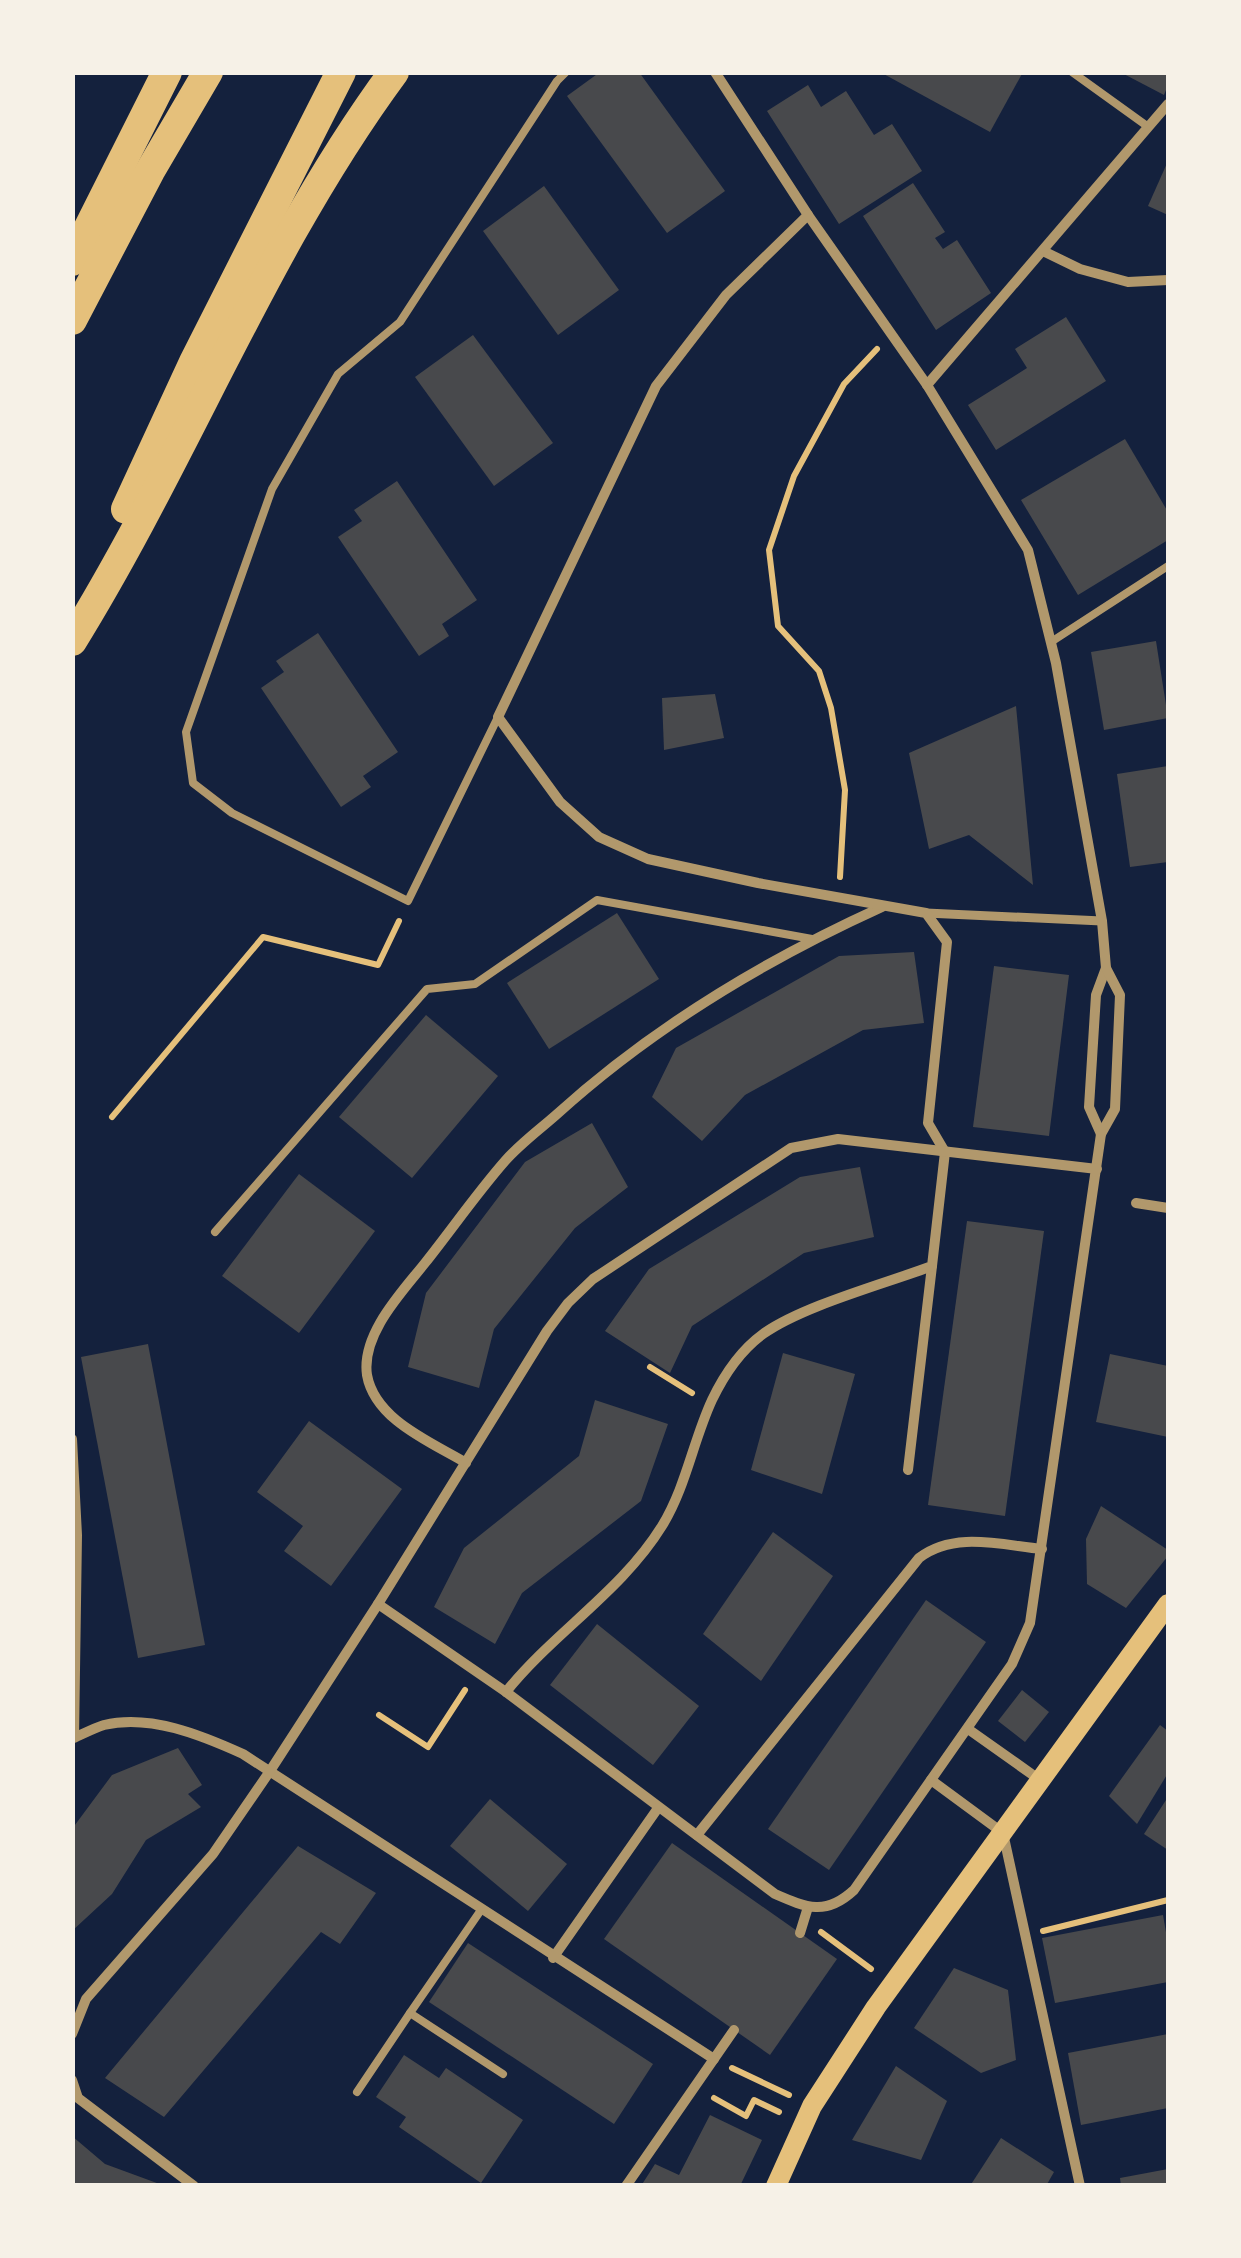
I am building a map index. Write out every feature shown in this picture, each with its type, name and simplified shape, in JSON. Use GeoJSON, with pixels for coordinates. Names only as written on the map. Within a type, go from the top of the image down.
{"type":"FeatureCollection","features":[{"type":"Feature","properties":{"kind":"highway"},"geometry":{"type":"LineString","coordinates":[[72,261],[167,72]]}},
{"type":"Feature","properties":{"kind":"highway"},"geometry":{"type":"LineString","coordinates":[[72,320],[150,170],[208,72]]}},
{"type":"Feature","properties":{"kind":"highway"},"geometry":{"type":"LineString","coordinates":[[72,625],[194,362],[342,72]]}},
{"type":"Feature","properties":{"kind":"highway"},"geometry":{"type":"LineString","coordinates":[[72,640],[117,568],[290,234],[336,156],[394,72]]}},
{"type":"Feature","properties":{"kind":"main road"},"geometry":{"type":"LineString","coordinates":[[776,2186],[812,2106],[892,1985],[1168,1604]]}},
{"type":"Feature","properties":{"kind":"street"},"geometry":{"type":"LineString","coordinates":[[378,1604],[506,1692],[775,1894],[808,1907],[842,1902],[854,1890],[968,1729],[1022,1643],[1030,1623],[1101,1134],[1114,1109],[1120,994],[1106,968],[1102,921],[1051,642],[1028,550],[927,385],[714,72]]}},
{"type":"Feature","properties":{"kind":"street"},"geometry":{"type":"LineString","coordinates":[[927,385],[1168,104]]}},
{"type":"Feature","properties":{"kind":"street"},"geometry":{"type":"LineString","coordinates":[[808,215],[726,294],[656,386],[498,717],[560,802],[599,838],[648,858],[926,913],[1102,921]]}},
{"type":"Feature","properties":{"kind":"street"},"geometry":{"type":"LineString","coordinates":[[1043,251],[1080,268],[1128,282],[1168,280]]}},
{"type":"Feature","properties":{"kind":"street"},"geometry":{"type":"LineString","coordinates":[[466,1463],[400,1422],[382,1407],[371,1390],[366,1372],[369,1348],[396,1300],[507,1159],[600,1075],[732,985],[812,939],[883,906]]}},
{"type":"Feature","properties":{"kind":"street"},"geometry":{"type":"LineString","coordinates":[[908,1470],[944,1152],[928,1123],[947,942],[926,913]]}},
{"type":"Feature","properties":{"kind":"street"},"geometry":{"type":"LineString","coordinates":[[1101,1134],[1089,1107],[1096,995],[1106,968]]}},
{"type":"Feature","properties":{"kind":"street"},"geometry":{"type":"LineString","coordinates":[[72,2034],[86,1999],[213,1854],[378,1604],[527,1362],[568,1303],[593,1279],[791,1148],[838,1139],[1098,1169]]}},
{"type":"Feature","properties":{"kind":"street"},"geometry":{"type":"LineString","coordinates":[[1136,1203],[1168,1208]]}},
{"type":"Feature","properties":{"kind":"street"},"geometry":{"type":"LineString","coordinates":[[506,1692],[624,1574],[662,1526],[679,1493],[710,1404],[727,1374],[763,1334],[786,1320],[932,1266]]}},
{"type":"Feature","properties":{"kind":"street"},"geometry":{"type":"LineString","coordinates":[[72,1439],[73,1739],[105,1725],[156,1724],[205,1737],[270,1770],[714,2060]]}},
{"type":"Feature","properties":{"kind":"street"},"geometry":{"type":"LineString","coordinates":[[698,1835],[919,1558],[950,1542],[1042,1549]]}},
{"type":"Feature","properties":{"kind":"street"},"geometry":{"type":"LineString","coordinates":[[968,1729],[1040,1780]]}},
{"type":"Feature","properties":{"kind":"street"},"geometry":{"type":"LineString","coordinates":[[930,1780],[1002,1833],[1080,2186]]}},
{"type":"Feature","properties":{"kind":"street"},"geometry":{"type":"LineString","coordinates":[[553,1958],[658,1808]]}},
{"type":"Feature","properties":{"kind":"street"},"geometry":{"type":"LineString","coordinates":[[800,1933],[808,1907]]}},
{"type":"Feature","properties":{"kind":"street"},"geometry":{"type":"LineString","coordinates":[[626,2186],[734,2030]]}},
{"type":"Feature","properties":{"kind":"street"},"geometry":{"type":"LineString","coordinates":[[72,2080],[78,2098],[194,2186]]}},
{"type":"Feature","properties":{"kind":"lane"},"geometry":{"type":"LineString","coordinates":[[498,717],[408,902],[232,814],[192,783],[186,732],[272,490],[338,374],[400,322],[556,81],[566,72]]}},
{"type":"Feature","properties":{"kind":"lane"},"geometry":{"type":"LineString","coordinates":[[1072,72],[1147,126]]}},
{"type":"Feature","properties":{"kind":"lane"},"geometry":{"type":"LineString","coordinates":[[1051,642],[1168,566]]}},
{"type":"Feature","properties":{"kind":"lane"},"geometry":{"type":"LineString","coordinates":[[215,1232],[427,989],[475,984],[597,900],[812,939]]}},
{"type":"Feature","properties":{"kind":"lane"},"geometry":{"type":"LineString","coordinates":[[357,2092],[481,1910]]}},
{"type":"Feature","properties":{"kind":"lane"},"geometry":{"type":"LineString","coordinates":[[410,2013],[503,2074]]}},
{"type":"Feature","properties":{"kind":"path"},"geometry":{"type":"LineString","coordinates":[[838,898],[845,790],[831,708],[819,672],[778,626],[769,550],[794,476],[844,384],[892,334]]}},
{"type":"Feature","properties":{"kind":"path"},"geometry":{"type":"LineString","coordinates":[[112,1117],[263,937],[378,964],[408,902]]}},
{"type":"Feature","properties":{"kind":"path"},"geometry":{"type":"LineString","coordinates":[[650,1367],[710,1404]]}},
{"type":"Feature","properties":{"kind":"path"},"geometry":{"type":"LineString","coordinates":[[380,1715],[428,1746],[462,1694]]}},
{"type":"Feature","properties":{"kind":"path"},"geometry":{"type":"LineString","coordinates":[[1025,1935],[1168,1900]]}},
{"type":"Feature","properties":{"kind":"path"},"geometry":{"type":"LineString","coordinates":[[804,1920],[892,1985]]}},
{"type":"Feature","properties":{"kind":"path"},"geometry":{"type":"LineString","coordinates":[[714,2060],[812,2106]]}},
{"type":"Feature","properties":{"kind":"path"},"geometry":{"type":"LineString","coordinates":[[695,2088],[746,2116],[754,2100]]}},
{"type":"Feature","properties":{"kind":"building"},"geometry":{"type":"Polygon","coordinates":[[[600,72],[639,72],[725,191],[667,233],[567,96],[600,72]]]}},
{"type":"Feature","properties":{"kind":"building"},"geometry":{"type":"Polygon","coordinates":[[[880,72],[1023,72],[990,132],[880,72]]]}},
{"type":"Feature","properties":{"kind":"building"},"geometry":{"type":"Polygon","coordinates":[[[1120,72],[1168,72],[1168,85],[1164,95],[1120,72]]]}},
{"type":"Feature","properties":{"kind":"building"},"geometry":{"type":"Polygon","coordinates":[[[808,85],[821,107],[846,91],[874,135],[892,124],[922,171],[839,224],[767,111],[808,85]]]}},
{"type":"Feature","properties":{"kind":"building"},"geometry":{"type":"Polygon","coordinates":[[[1168,161],[1168,215],[1148,206],[1168,161]]]}},
{"type":"Feature","properties":{"kind":"building"},"geometry":{"type":"Polygon","coordinates":[[[913,183],[945,232],[935,238],[943,249],[957,240],[991,293],[936,330],[863,216],[913,183]]]}},
{"type":"Feature","properties":{"kind":"building"},"geometry":{"type":"Polygon","coordinates":[[[544,186],[619,290],[558,335],[483,231],[544,186]]]}},
{"type":"Feature","properties":{"kind":"building"},"geometry":{"type":"Polygon","coordinates":[[[1066,317],[1106,381],[996,450],[968,405],[1027,368],[1015,349],[1066,317]]]}},
{"type":"Feature","properties":{"kind":"building"},"geometry":{"type":"Polygon","coordinates":[[[473,335],[553,443],[494,486],[415,377],[473,335]]]}},
{"type":"Feature","properties":{"kind":"building"},"geometry":{"type":"Polygon","coordinates":[[[1125,439],[1168,512],[1168,540],[1078,595],[1021,500],[1125,439]]]}},
{"type":"Feature","properties":{"kind":"building"},"geometry":{"type":"Polygon","coordinates":[[[397,481],[477,600],[442,624],[449,636],[419,656],[338,537],[362,521],[354,510],[397,481]]]}},
{"type":"Feature","properties":{"kind":"building"},"geometry":{"type":"Polygon","coordinates":[[[318,633],[398,752],[363,776],[371,787],[341,807],[261,688],[284,672],[276,661],[318,633]]]}},
{"type":"Feature","properties":{"kind":"building"},"geometry":{"type":"Polygon","coordinates":[[[1156,641],[1168,718],[1104,730],[1091,652],[1156,641]]]}},
{"type":"Feature","properties":{"kind":"building"},"geometry":{"type":"Polygon","coordinates":[[[715,694],[724,738],[664,750],[662,698],[715,694]]]}},
{"type":"Feature","properties":{"kind":"building"},"geometry":{"type":"Polygon","coordinates":[[[1016,706],[1033,885],[969,835],[929,849],[909,753],[1016,706]]]}},
{"type":"Feature","properties":{"kind":"building"},"geometry":{"type":"Polygon","coordinates":[[[1168,766],[1168,862],[1130,867],[1117,774],[1168,766]]]}},
{"type":"Feature","properties":{"kind":"building"},"geometry":{"type":"Polygon","coordinates":[[[617,913],[659,979],[549,1049],[507,983],[617,913]]]}},
{"type":"Feature","properties":{"kind":"building"},"geometry":{"type":"Polygon","coordinates":[[[914,952],[924,1023],[863,1030],[745,1095],[702,1141],[652,1097],[676,1048],[839,956],[914,952]]]}},
{"type":"Feature","properties":{"kind":"building"},"geometry":{"type":"Polygon","coordinates":[[[994,966],[1069,975],[1049,1136],[973,1127],[994,966]]]}},
{"type":"Feature","properties":{"kind":"building"},"geometry":{"type":"Polygon","coordinates":[[[426,1015],[498,1076],[412,1178],[339,1117],[426,1015]]]}},
{"type":"Feature","properties":{"kind":"building"},"geometry":{"type":"Polygon","coordinates":[[[592,1123],[628,1187],[575,1228],[494,1329],[479,1388],[408,1367],[426,1293],[525,1162],[592,1123]]]}},
{"type":"Feature","properties":{"kind":"building"},"geometry":{"type":"Polygon","coordinates":[[[860,1167],[874,1237],[804,1253],[692,1326],[670,1373],[605,1331],[649,1269],[800,1177],[860,1167]]]}},
{"type":"Feature","properties":{"kind":"building"},"geometry":{"type":"Polygon","coordinates":[[[299,1174],[375,1231],[299,1333],[222,1276],[299,1174]]]}},
{"type":"Feature","properties":{"kind":"building"},"geometry":{"type":"Polygon","coordinates":[[[967,1221],[1044,1231],[1005,1516],[928,1505],[967,1221]]]}},
{"type":"Feature","properties":{"kind":"building"},"geometry":{"type":"Polygon","coordinates":[[[148,1344],[205,1645],[138,1658],[81,1357],[148,1344]]]}},
{"type":"Feature","properties":{"kind":"building"},"geometry":{"type":"Polygon","coordinates":[[[783,1353],[855,1374],[822,1494],[751,1470],[783,1353]]]}},
{"type":"Feature","properties":{"kind":"building"},"geometry":{"type":"Polygon","coordinates":[[[1110,1354],[1168,1366],[1168,1437],[1096,1422],[1110,1354]]]}},
{"type":"Feature","properties":{"kind":"building"},"geometry":{"type":"Polygon","coordinates":[[[595,1400],[668,1424],[641,1501],[522,1593],[495,1644],[434,1607],[464,1548],[579,1456],[595,1400]]]}},
{"type":"Feature","properties":{"kind":"building"},"geometry":{"type":"Polygon","coordinates":[[[309,1421],[402,1489],[331,1586],[284,1551],[303,1526],[257,1492],[309,1421]]]}},
{"type":"Feature","properties":{"kind":"building"},"geometry":{"type":"Polygon","coordinates":[[[1101,1506],[1168,1550],[1168,1556],[1126,1608],[1087,1584],[1086,1539],[1101,1506]]]}},
{"type":"Feature","properties":{"kind":"building"},"geometry":{"type":"Polygon","coordinates":[[[773,1532],[833,1576],[761,1681],[703,1634],[773,1532]]]}},
{"type":"Feature","properties":{"kind":"building"},"geometry":{"type":"Polygon","coordinates":[[[926,1600],[986,1642],[829,1870],[768,1829],[926,1600]]]}},
{"type":"Feature","properties":{"kind":"building"},"geometry":{"type":"Polygon","coordinates":[[[597,1624],[699,1706],[653,1765],[550,1685],[597,1624]]]}},
{"type":"Feature","properties":{"kind":"building"},"geometry":{"type":"Polygon","coordinates":[[[1022,1690],[1049,1712],[1025,1742],[998,1721],[1022,1690]]]}},
{"type":"Feature","properties":{"kind":"building"},"geometry":{"type":"Polygon","coordinates":[[[1160,1725],[1168,1731],[1168,1773],[1137,1824],[1109,1796],[1160,1725]]]}},
{"type":"Feature","properties":{"kind":"building"},"geometry":{"type":"Polygon","coordinates":[[[178,1748],[202,1785],[188,1794],[201,1807],[146,1840],[112,1894],[72,1931],[72,1829],[112,1775],[178,1748]]]}},
{"type":"Feature","properties":{"kind":"building"},"geometry":{"type":"Polygon","coordinates":[[[1168,1797],[1168,1850],[1144,1834],[1168,1797]]]}},
{"type":"Feature","properties":{"kind":"building"},"geometry":{"type":"Polygon","coordinates":[[[490,1799],[567,1864],[528,1911],[450,1846],[490,1799]]]}},
{"type":"Feature","properties":{"kind":"building"},"geometry":{"type":"Polygon","coordinates":[[[672,1843],[837,1959],[770,2055],[604,1939],[672,1843]]]}},
{"type":"Feature","properties":{"kind":"building"},"geometry":{"type":"Polygon","coordinates":[[[298,1846],[376,1893],[340,1944],[321,1932],[164,2117],[105,2078],[298,1846]]]}},
{"type":"Feature","properties":{"kind":"building"},"geometry":{"type":"Polygon","coordinates":[[[1163,1915],[1168,1982],[1055,2003],[1042,1938],[1163,1915]]]}},
{"type":"Feature","properties":{"kind":"building"},"geometry":{"type":"Polygon","coordinates":[[[468,1943],[653,2064],[614,2124],[429,2002],[468,1943]]]}},
{"type":"Feature","properties":{"kind":"building"},"geometry":{"type":"Polygon","coordinates":[[[954,1968],[1008,1990],[1016,2060],[981,2073],[914,2028],[954,1968]]]}},
{"type":"Feature","properties":{"kind":"building"},"geometry":{"type":"Polygon","coordinates":[[[1168,2034],[1168,2108],[1081,2125],[1068,2053],[1168,2034]]]}},
{"type":"Feature","properties":{"kind":"building"},"geometry":{"type":"Polygon","coordinates":[[[404,2055],[439,2078],[446,2068],[523,2120],[481,2183],[399,2127],[406,2117],[376,2097],[404,2055]]]}},
{"type":"Feature","properties":{"kind":"building"},"geometry":{"type":"Polygon","coordinates":[[[896,2066],[947,2101],[921,2160],[852,2140],[896,2066]]]}},
{"type":"Feature","properties":{"kind":"building"},"geometry":{"type":"Polygon","coordinates":[[[710,2115],[762,2140],[740,2186],[641,2186],[655,2164],[679,2175],[710,2115]]]}},
{"type":"Feature","properties":{"kind":"building"},"geometry":{"type":"Polygon","coordinates":[[[72,2136],[105,2164],[165,2186],[72,2186],[72,2136]]]}},
{"type":"Feature","properties":{"kind":"building"},"geometry":{"type":"Polygon","coordinates":[[[1001,2138],[1054,2172],[1046,2186],[970,2186],[1001,2138]]]}},
{"type":"Feature","properties":{"kind":"building"},"geometry":{"type":"Polygon","coordinates":[[[1168,2169],[1168,2186],[1121,2186],[1120,2178],[1168,2169]]]}}]}
